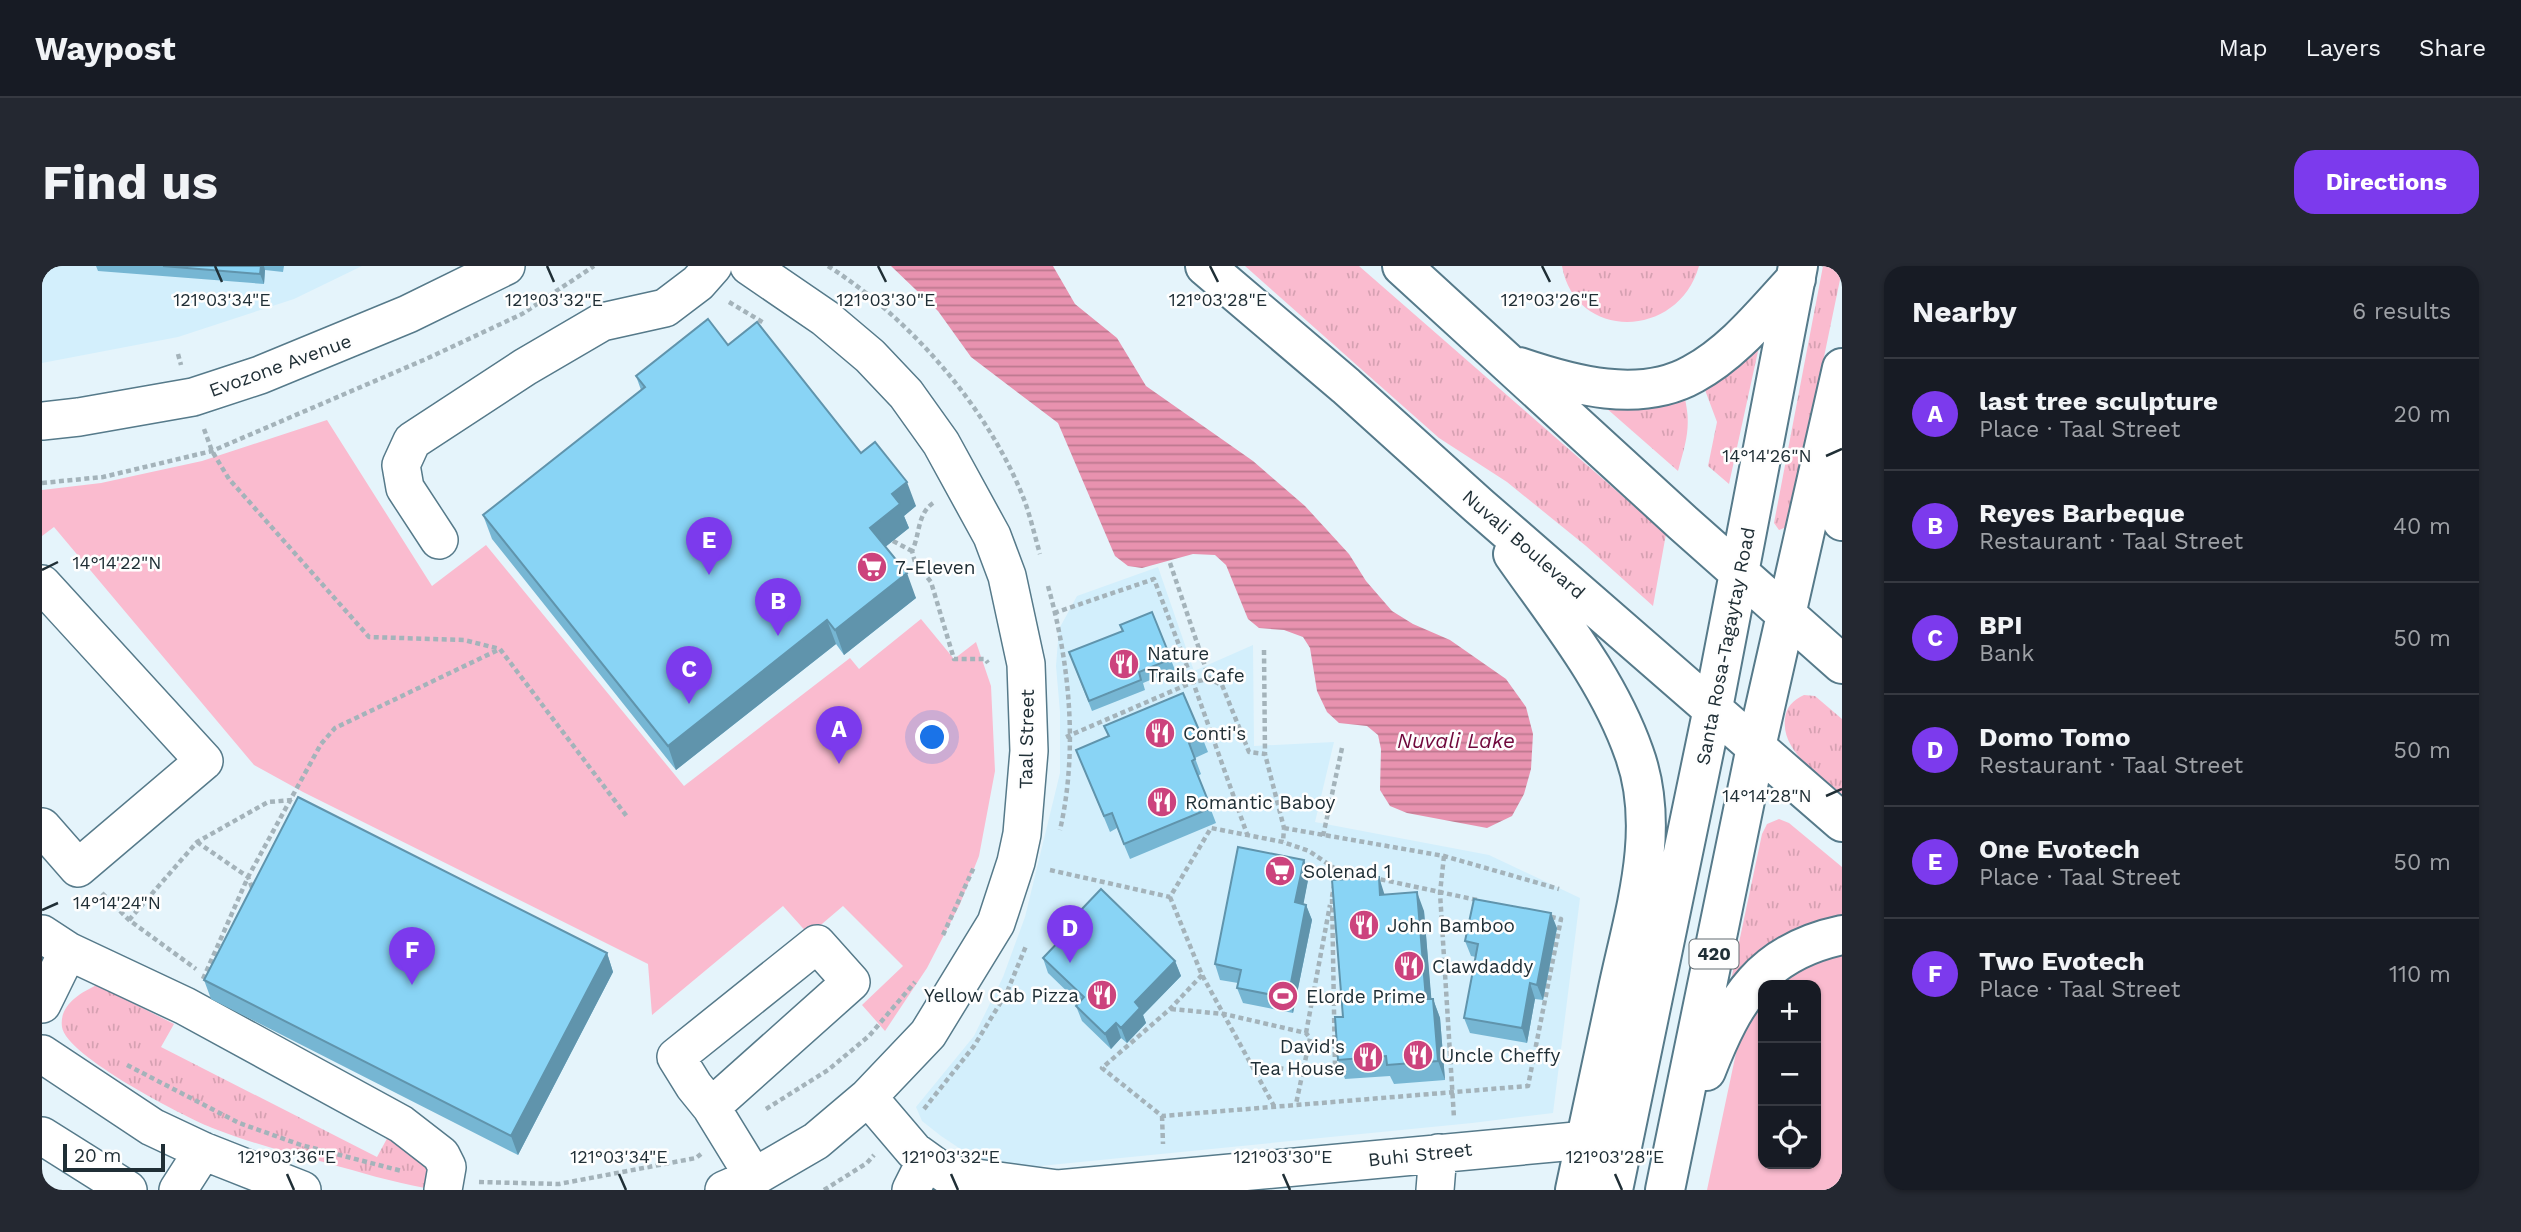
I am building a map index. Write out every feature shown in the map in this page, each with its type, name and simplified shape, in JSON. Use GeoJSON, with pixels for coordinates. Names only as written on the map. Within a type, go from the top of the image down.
{"type":"FeatureCollection","features":[{"type":"Feature","properties":{"kind":"main road","name":"Nuvali Boulevard"},"geometry":{"type":"LineString","coordinates":[[1205,266],[1346,386],[1479,506],[1842,822]]}},
{"type":"Feature","properties":{"kind":"main road"},"geometry":{"type":"LineString","coordinates":[[1402,266],[1842,664]]}},
{"type":"Feature","properties":{"kind":"main road"},"geometry":{"type":"LineString","coordinates":[[1508,364],[1583,385],[1624,389],[1664,385],[1692,375],[1724,352],[1797,273]]}},
{"type":"Feature","properties":{"kind":"main road","name":"Santa Rosa-Tagaytay Road"},"geometry":{"type":"LineString","coordinates":[[1613,1190],[1713,708],[1797,273]]}},
{"type":"Feature","properties":{"kind":"main road","name":"420"},"geometry":{"type":"LineString","coordinates":[[1667,1175],[1756,747],[1842,368]]}},
{"type":"Feature","properties":{"kind":"main road"},"geometry":{"type":"LineString","coordinates":[[1829,425],[1842,521]]}},
{"type":"Feature","properties":{"kind":"main road"},"geometry":{"type":"LineString","coordinates":[[1479,506],[1604,687],[1620,716],[1642,780],[1647,812],[1645,848],[1575,1190]]}},
{"type":"Feature","properties":{"kind":"main road"},"geometry":{"type":"LineString","coordinates":[[1667,1175],[1723,1031],[1736,1006],[1771,965],[1791,951],[1842,934]]}},
{"type":"Feature","properties":{"kind":"main road"},"geometry":{"type":"LineString","coordinates":[[1607,1038],[1664,940]]}},
{"type":"Feature","properties":{"kind":"street","name":"Evozone Avenue"},"geometry":{"type":"LineString","coordinates":[[42,421],[193,397],[260,375],[408,314],[506,266]]}},
{"type":"Feature","properties":{"kind":"street","name":"Taal Street"},"geometry":{"type":"LineString","coordinates":[[739,1184],[817,1141],[868,1097],[928,1034],[996,923],[1022,834],[1029,751],[1026,664],[1007,576],[992,536],[942,443],[906,394],[870,356],[825,318],[749,266]]}},
{"type":"Feature","properties":{"kind":"street"},"geometry":{"type":"LineString","coordinates":[[439,540],[405,488],[401,465],[412,441],[525,367],[602,322],[665,308],[706,274]]}},
{"type":"Feature","properties":{"kind":"street"},"geometry":{"type":"LineString","coordinates":[[42,584],[204,761],[78,868],[42,827]]}},
{"type":"Feature","properties":{"kind":"street"},"geometry":{"type":"LineString","coordinates":[[42,1004],[55,943],[195,991],[401,1124],[441,1155],[447,1167],[443,1186]]}},
{"type":"Feature","properties":{"kind":"street"},"geometry":{"type":"LineString","coordinates":[[711,1107],[852,982],[817,944],[676,1057],[711,1107],[739,1184]]}},
{"type":"Feature","properties":{"kind":"street"},"geometry":{"type":"LineString","coordinates":[[42,1054],[152,1127],[203,1151],[302,1190]]}},
{"type":"Feature","properties":{"kind":"street","name":"Buhi Street"},"geometry":{"type":"LineString","coordinates":[[868,1097],[914,1152],[919,1175],[946,1174],[1058,1189],[1254,1180],[1447,1152],[1586,1140]]}},
{"type":"Feature","properties":{"kind":"street"},"geometry":{"type":"LineString","coordinates":[[42,1136],[128,1190]]}},
{"type":"Feature","properties":{"kind":"street"},"geometry":{"type":"LineString","coordinates":[[178,1190],[203,1151]]}},
{"type":"Feature","properties":{"kind":"street"},"geometry":{"type":"LineString","coordinates":[[1435,1190],[1447,1152]]}},
{"type":"Feature","properties":{"kind":"path"},"geometry":{"type":"LineString","coordinates":[[42,484],[103,477],[212,451],[426,359],[522,314],[594,266]]}},
{"type":"Feature","properties":{"kind":"path"},"geometry":{"type":"LineString","coordinates":[[828,266],[887,310],[927,348],[961,389],[1000,450],[1025,502],[1040,556]]}},
{"type":"Feature","properties":{"kind":"path"},"geometry":{"type":"LineString","coordinates":[[706,274],[765,323]]}},
{"type":"Feature","properties":{"kind":"path"},"geometry":{"type":"LineString","coordinates":[[178,355],[212,451],[229,479],[369,637],[464,640],[500,649],[628,818]]}},
{"type":"Feature","properties":{"kind":"path"},"geometry":{"type":"LineString","coordinates":[[938,499],[929,505],[923,514],[919,537],[912,551],[915,562],[931,582],[954,659],[985,659],[992,671]]}},
{"type":"Feature","properties":{"kind":"path"},"geometry":{"type":"LineString","coordinates":[[893,541],[912,551]]}},
{"type":"Feature","properties":{"kind":"path"},"geometry":{"type":"LineString","coordinates":[[1170,563],[1209,679]]}},
{"type":"Feature","properties":{"kind":"path"},"geometry":{"type":"LineString","coordinates":[[1046,578],[1065,657],[1069,707],[1068,791],[1060,833]]}},
{"type":"Feature","properties":{"kind":"path"},"geometry":{"type":"LineString","coordinates":[[1019,629],[1055,612],[1154,579],[1247,835]]}},
{"type":"Feature","properties":{"kind":"path"},"geometry":{"type":"LineString","coordinates":[[78,868],[195,991],[248,877],[321,744],[335,728],[500,649]]}},
{"type":"Feature","properties":{"kind":"path"},"geometry":{"type":"LineString","coordinates":[[1264,650],[1265,754],[1284,828],[1283,842]]}},
{"type":"Feature","properties":{"kind":"path"},"geometry":{"type":"LineString","coordinates":[[1029,751],[1193,682],[1209,679],[1222,685],[1249,752],[1265,754]]}},
{"type":"Feature","properties":{"kind":"path"},"geometry":{"type":"LineString","coordinates":[[1324,835],[1342,748]]}},
{"type":"Feature","properties":{"kind":"path"},"geometry":{"type":"LineString","coordinates":[[129,920],[197,842],[268,802],[292,800]]}},
{"type":"Feature","properties":{"kind":"path"},"geometry":{"type":"LineString","coordinates":[[1170,897],[1211,828],[1283,842],[1309,851],[1337,870],[1480,901]]}},
{"type":"Feature","properties":{"kind":"path"},"geometry":{"type":"LineString","coordinates":[[1284,828],[1444,856],[1559,889]]}},
{"type":"Feature","properties":{"kind":"path"},"geometry":{"type":"LineString","coordinates":[[197,842],[248,877],[255,897]]}},
{"type":"Feature","properties":{"kind":"path"},"geometry":{"type":"LineString","coordinates":[[1444,856],[1440,892],[1454,1092],[1447,1152]]}},
{"type":"Feature","properties":{"kind":"path"},"geometry":{"type":"LineString","coordinates":[[1047,883],[1054,858]]}},
{"type":"Feature","properties":{"kind":"path"},"geometry":{"type":"LineString","coordinates":[[1016,862],[1170,897]]}},
{"type":"Feature","properties":{"kind":"path"},"geometry":{"type":"LineString","coordinates":[[1306,1033],[1337,870]]}},
{"type":"Feature","properties":{"kind":"path"},"geometry":{"type":"LineString","coordinates":[[1253,1065],[1302,1071],[1335,1068],[1332,896]]}},
{"type":"Feature","properties":{"kind":"path"},"geometry":{"type":"LineString","coordinates":[[1170,897],[1202,975],[1274,1106]]}},
{"type":"Feature","properties":{"kind":"path"},"geometry":{"type":"LineString","coordinates":[[1202,975],[1170,1009],[1102,1068],[1162,1116],[1528,1086],[1561,919],[1534,913]]}},
{"type":"Feature","properties":{"kind":"path"},"geometry":{"type":"LineString","coordinates":[[824,1190],[867,1163],[897,1131],[924,1109],[974,1046],[1007,992],[1027,944]]}},
{"type":"Feature","properties":{"kind":"path"},"geometry":{"type":"LineString","coordinates":[[1170,1009],[1224,1014],[1306,1033],[1310,1038],[1296,1104]]}},
{"type":"Feature","properties":{"kind":"path"},"geometry":{"type":"LineString","coordinates":[[122,1062],[239,1124],[301,1144],[443,1186],[509,1182]]}},
{"type":"Feature","properties":{"kind":"shaded area"},"geometry":{"type":"Polygon","coordinates":[[[42,266],[362,266],[294,299],[178,337],[42,363],[42,266]]]}},
{"type":"Feature","properties":{"kind":"shaded area","name":"Solenad 1"},"geometry":{"type":"Polygon","coordinates":[[[1158,567],[1194,671],[1253,645],[1254,746],[1334,742],[1315,822],[1489,855],[1580,898],[1553,1113],[1030,1167],[992,1163],[968,1154],[922,1121],[916,1107],[974,1036],[1003,977],[1025,917],[1060,773],[1060,712],[1056,666],[1059,629],[1077,596],[1158,567]]]}},
{"type":"Feature","properties":{"kind":"green space"},"geometry":{"type":"Polygon","coordinates":[[[1245,266],[1359,266],[1666,534],[1653,606],[1586,546],[1507,482],[1439,438],[1245,266]]]}},
{"type":"Feature","properties":{"kind":"green space"},"geometry":{"type":"Polygon","coordinates":[[[1562,266],[1699,266],[1688,290],[1671,308],[1650,318],[1628,322],[1606,318],[1586,308],[1571,291],[1562,266]]]}},
{"type":"Feature","properties":{"kind":"green space"},"geometry":{"type":"Polygon","coordinates":[[[1823,266],[1842,266],[1842,270],[1789,526],[1779,530],[1774,523],[1823,266]]]}},
{"type":"Feature","properties":{"kind":"green space"},"geometry":{"type":"Polygon","coordinates":[[[1760,342],[1729,484],[1708,466],[1717,422],[1702,382],[1760,342]]]}},
{"type":"Feature","properties":{"kind":"green space"},"geometry":{"type":"Polygon","coordinates":[[[1683,391],[1687,431],[1678,471],[1589,393],[1683,391]]]}},
{"type":"Feature","properties":{"kind":"green space"},"geometry":{"type":"Polygon","coordinates":[[[327,420],[432,586],[486,545],[684,786],[850,658],[859,669],[921,619],[954,659],[976,642],[991,686],[995,771],[979,856],[960,904],[927,968],[885,1031],[862,1005],[903,966],[843,906],[809,935],[783,906],[652,1015],[648,964],[254,765],[54,527],[42,536],[42,490],[101,483],[202,461],[327,420]]]}},
{"type":"Feature","properties":{"kind":"green space"},"geometry":{"type":"Polygon","coordinates":[[[1804,695],[1815,696],[1842,719],[1842,794],[1813,771],[1789,742],[1785,731],[1787,711],[1793,702],[1804,695]]]}},
{"type":"Feature","properties":{"kind":"green space"},"geometry":{"type":"Polygon","coordinates":[[[1779,819],[1789,823],[1842,867],[1842,918],[1730,985],[1762,834],[1767,824],[1779,819]]]}},
{"type":"Feature","properties":{"kind":"green space"},"geometry":{"type":"Polygon","coordinates":[[[1842,947],[1842,1190],[1707,1190],[1736,1053],[1742,1031],[1758,1003],[1758,1169],[1821,1169],[1821,980],[1779,980],[1842,947]]]}},
{"type":"Feature","properties":{"kind":"green space"},"geometry":{"type":"Polygon","coordinates":[[[97,985],[174,1024],[161,1047],[377,1157],[390,1133],[435,1165],[425,1188],[270,1148],[229,1134],[200,1123],[129,1085],[84,1054],[69,1039],[62,1027],[67,1006],[97,985]]]}},
{"type":"Feature","properties":{"kind":"water","name":"Nuvali Lake"},"geometry":{"type":"Polygon","coordinates":[[[891,266],[1053,266],[1075,304],[1117,338],[1146,386],[1253,461],[1305,506],[1349,554],[1366,581],[1392,611],[1413,624],[1450,640],[1506,679],[1526,707],[1533,734],[1531,769],[1524,794],[1512,816],[1487,828],[1407,813],[1390,806],[1380,790],[1381,749],[1378,735],[1367,726],[1339,723],[1327,712],[1317,691],[1310,648],[1303,637],[1284,630],[1259,628],[1248,619],[1226,565],[1215,555],[1193,554],[1142,568],[1128,566],[1115,556],[1058,423],[971,357],[938,311],[891,266]]]}},
{"type":"Feature","properties":{"kind":"building"},"geometry":{"type":"Polygon","coordinates":[[[163,266],[261,266],[260,274],[163,266]]]}},
{"type":"Feature","properties":{"kind":"building"},"geometry":{"type":"Polygon","coordinates":[[[708,319],[728,345],[757,322],[861,453],[875,442],[907,482],[892,494],[900,504],[870,528],[907,573],[835,630],[827,620],[668,746],[483,515],[645,387],[636,376],[708,319]]]}},
{"type":"Feature","properties":{"kind":"building"},"geometry":{"type":"Polygon","coordinates":[[[1152,612],[1171,659],[1139,672],[1141,680],[1089,701],[1069,652],[1123,631],[1120,625],[1152,612]]]}},
{"type":"Feature","properties":{"kind":"building"},"geometry":{"type":"Polygon","coordinates":[[[1183,693],[1202,737],[1189,743],[1195,759],[1192,761],[1211,808],[1124,844],[1112,813],[1104,816],[1076,750],[1109,736],[1104,726],[1183,693]]]}},
{"type":"Feature","properties":{"kind":"building"},"geometry":{"type":"Polygon","coordinates":[[[298,797],[607,953],[511,1136],[204,980],[298,797]]]}},
{"type":"Feature","properties":{"kind":"building"},"geometry":{"type":"Polygon","coordinates":[[[1238,847],[1304,860],[1295,902],[1306,905],[1288,998],[1237,988],[1241,970],[1215,964],[1238,847]]]}},
{"type":"Feature","properties":{"kind":"building"},"geometry":{"type":"Polygon","coordinates":[[[1379,877],[1380,895],[1417,892],[1426,999],[1433,999],[1438,1061],[1387,1065],[1386,1056],[1338,1060],[1335,1017],[1343,1017],[1332,880],[1379,877]]]}},
{"type":"Feature","properties":{"kind":"building"},"geometry":{"type":"Polygon","coordinates":[[[1101,889],[1175,961],[1135,1002],[1140,1008],[1121,1028],[1116,1023],[1105,1034],[1076,1006],[1084,997],[1043,958],[1064,936],[1060,932],[1101,889]]]}},
{"type":"Feature","properties":{"kind":"building"},"geometry":{"type":"Polygon","coordinates":[[[1474,899],[1551,913],[1537,985],[1530,983],[1522,1028],[1464,1018],[1478,944],[1465,941],[1474,899]]]}},
{"type":"Feature","properties":{"kind":"place","name":"7-Eleven"},"geometry":{"type":"Point","coordinates":[872,567]}},
{"type":"Feature","properties":{"kind":"place","name":"One Evotech"},"geometry":{"type":"Point","coordinates":[709,575]}},
{"type":"Feature","properties":{"kind":"place","name":"Reyes Barbeque"},"geometry":{"type":"Point","coordinates":[778,636]}},
{"type":"Feature","properties":{"kind":"place","name":"Nature Trails Cafe"},"geometry":{"type":"Point","coordinates":[1124,664]}},
{"type":"Feature","properties":{"kind":"place","name":"BPI"},"geometry":{"type":"Point","coordinates":[689,704]}},
{"type":"Feature","properties":{"kind":"place","name":"Conti's"},"geometry":{"type":"Point","coordinates":[1160,733]}},
{"type":"Feature","properties":{"kind":"place","name":"last tree sculpture"},"geometry":{"type":"Point","coordinates":[839,764]}},
{"type":"Feature","properties":{"kind":"place","name":"Romantic Baboy"},"geometry":{"type":"Point","coordinates":[1162,802]}},
{"type":"Feature","properties":{"kind":"place","name":"Solenad 1"},"geometry":{"type":"Point","coordinates":[1280,871]}},
{"type":"Feature","properties":{"kind":"place","name":"John Bamboo"},"geometry":{"type":"Point","coordinates":[1364,925]}},
{"type":"Feature","properties":{"kind":"place","name":"Domo Tomo"},"geometry":{"type":"Point","coordinates":[1070,963]}},
{"type":"Feature","properties":{"kind":"place","name":"Clawdaddy"},"geometry":{"type":"Point","coordinates":[1409,966]}},
{"type":"Feature","properties":{"kind":"place","name":"Two Evotech"},"geometry":{"type":"Point","coordinates":[412,985]}},
{"type":"Feature","properties":{"kind":"place","name":"Yellow Cab Pizza"},"geometry":{"type":"Point","coordinates":[1102,995]}},
{"type":"Feature","properties":{"kind":"place","name":"Elorde Prime"},"geometry":{"type":"Point","coordinates":[1283,996]}},
{"type":"Feature","properties":{"kind":"place","name":"Uncle Cheffy"},"geometry":{"type":"Point","coordinates":[1418,1055]}},
{"type":"Feature","properties":{"kind":"place","name":"David's Tea House"},"geometry":{"type":"Point","coordinates":[1368,1057]}}]}
